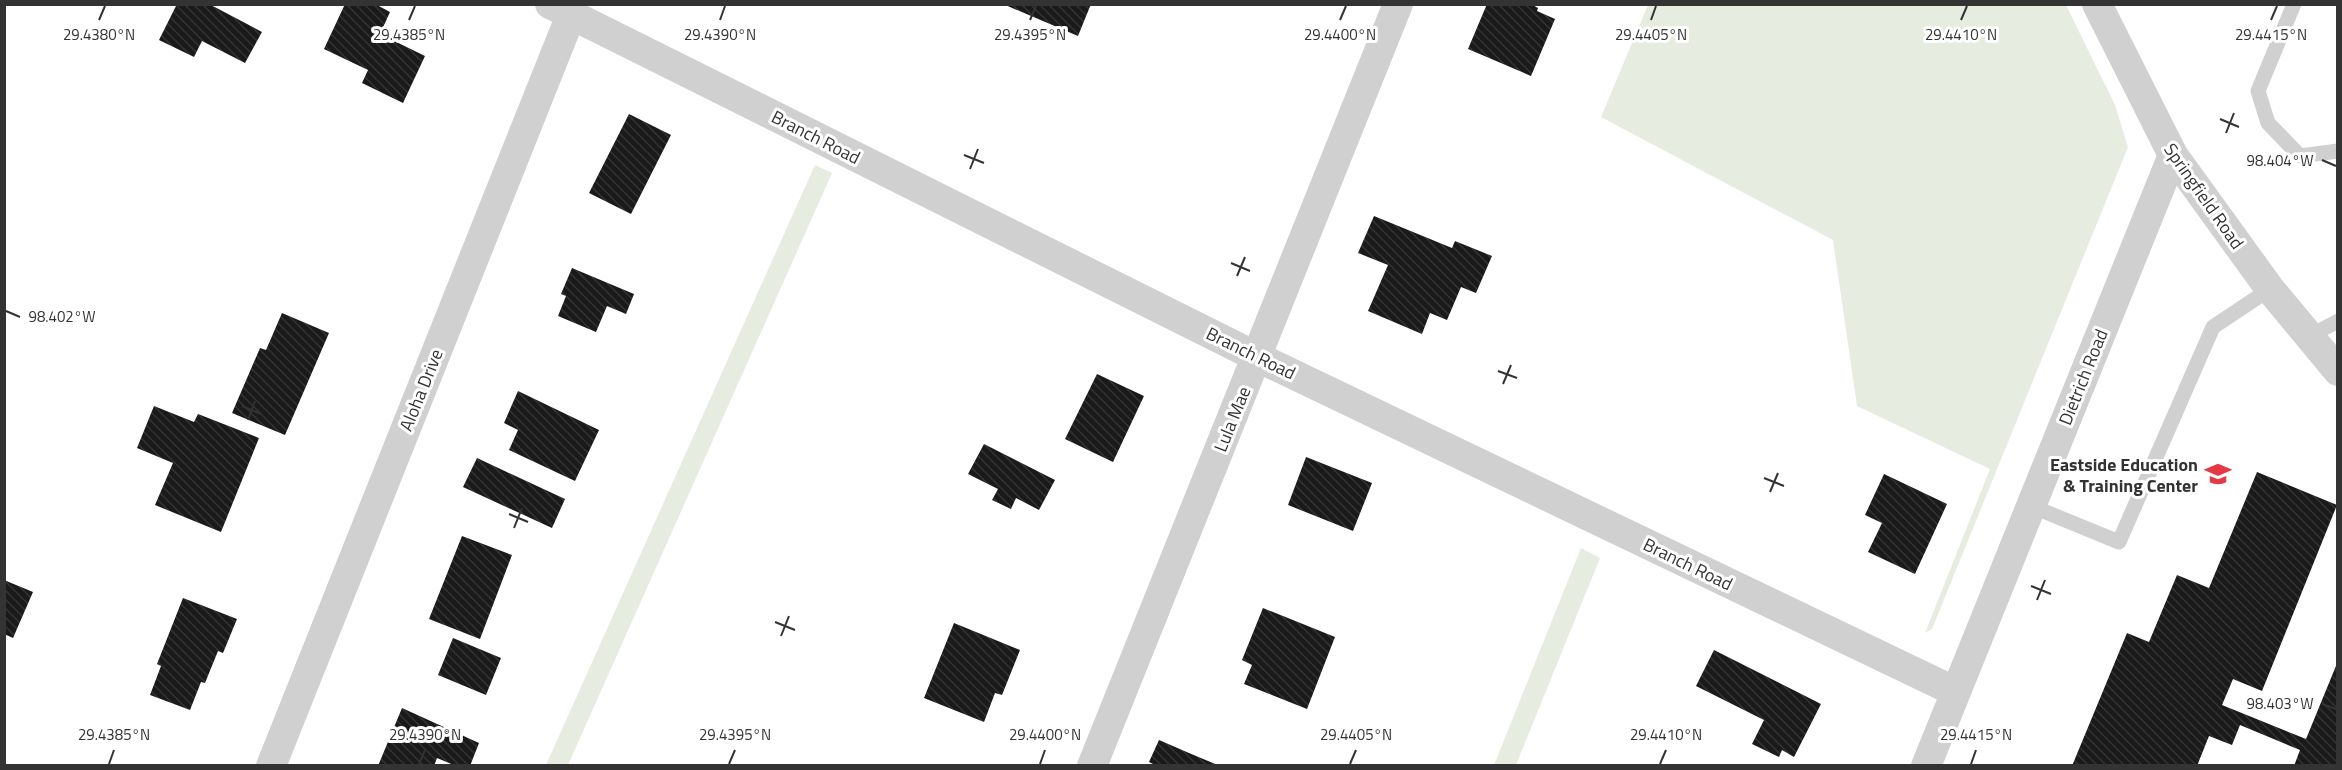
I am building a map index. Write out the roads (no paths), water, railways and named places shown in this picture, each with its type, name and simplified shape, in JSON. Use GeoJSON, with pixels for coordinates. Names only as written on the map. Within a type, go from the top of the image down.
{"type":"FeatureCollection","features":[{"type":"Feature","properties":{"kind":"street","name":"Lula Mae"},"geometry":{"type":"LineString","coordinates":[[1092,765],[1398,4]]}},
{"type":"Feature","properties":{"kind":"street","name":"Springfield Road"},"geometry":{"type":"LineString","coordinates":[[2097,4],[2173,155],[2270,289],[2337,371]]}},
{"type":"Feature","properties":{"kind":"street","name":"Branch Road"},"geometry":{"type":"LineString","coordinates":[[561,10],[1257,357],[1956,692]]}},
{"type":"Feature","properties":{"kind":"street","name":"Aloha Drive"},"geometry":{"type":"LineString","coordinates":[[271,765],[561,10]]}},
{"type":"Feature","properties":{"kind":"street","name":"Dietrich Road"},"geometry":{"type":"LineString","coordinates":[[1926,765],[2173,155]]}},
{"type":"Feature","properties":{"kind":"lane"},"geometry":{"type":"LineString","coordinates":[[2294,4],[2258,92],[2268,123],[2300,156],[2337,151]]}},
{"type":"Feature","properties":{"kind":"lane"},"geometry":{"type":"LineString","coordinates":[[2031,506],[2120,542],[2213,327],[2270,289]]}},
{"type":"Feature","properties":{"kind":"lane"},"geometry":{"type":"LineString","coordinates":[[2308,337],[2337,321]]}},
{"type":"Feature","properties":{"kind":"place","name":"Eastside Education & Training Center"},"geometry":{"type":"Point","coordinates":[2218,474]}}]}
